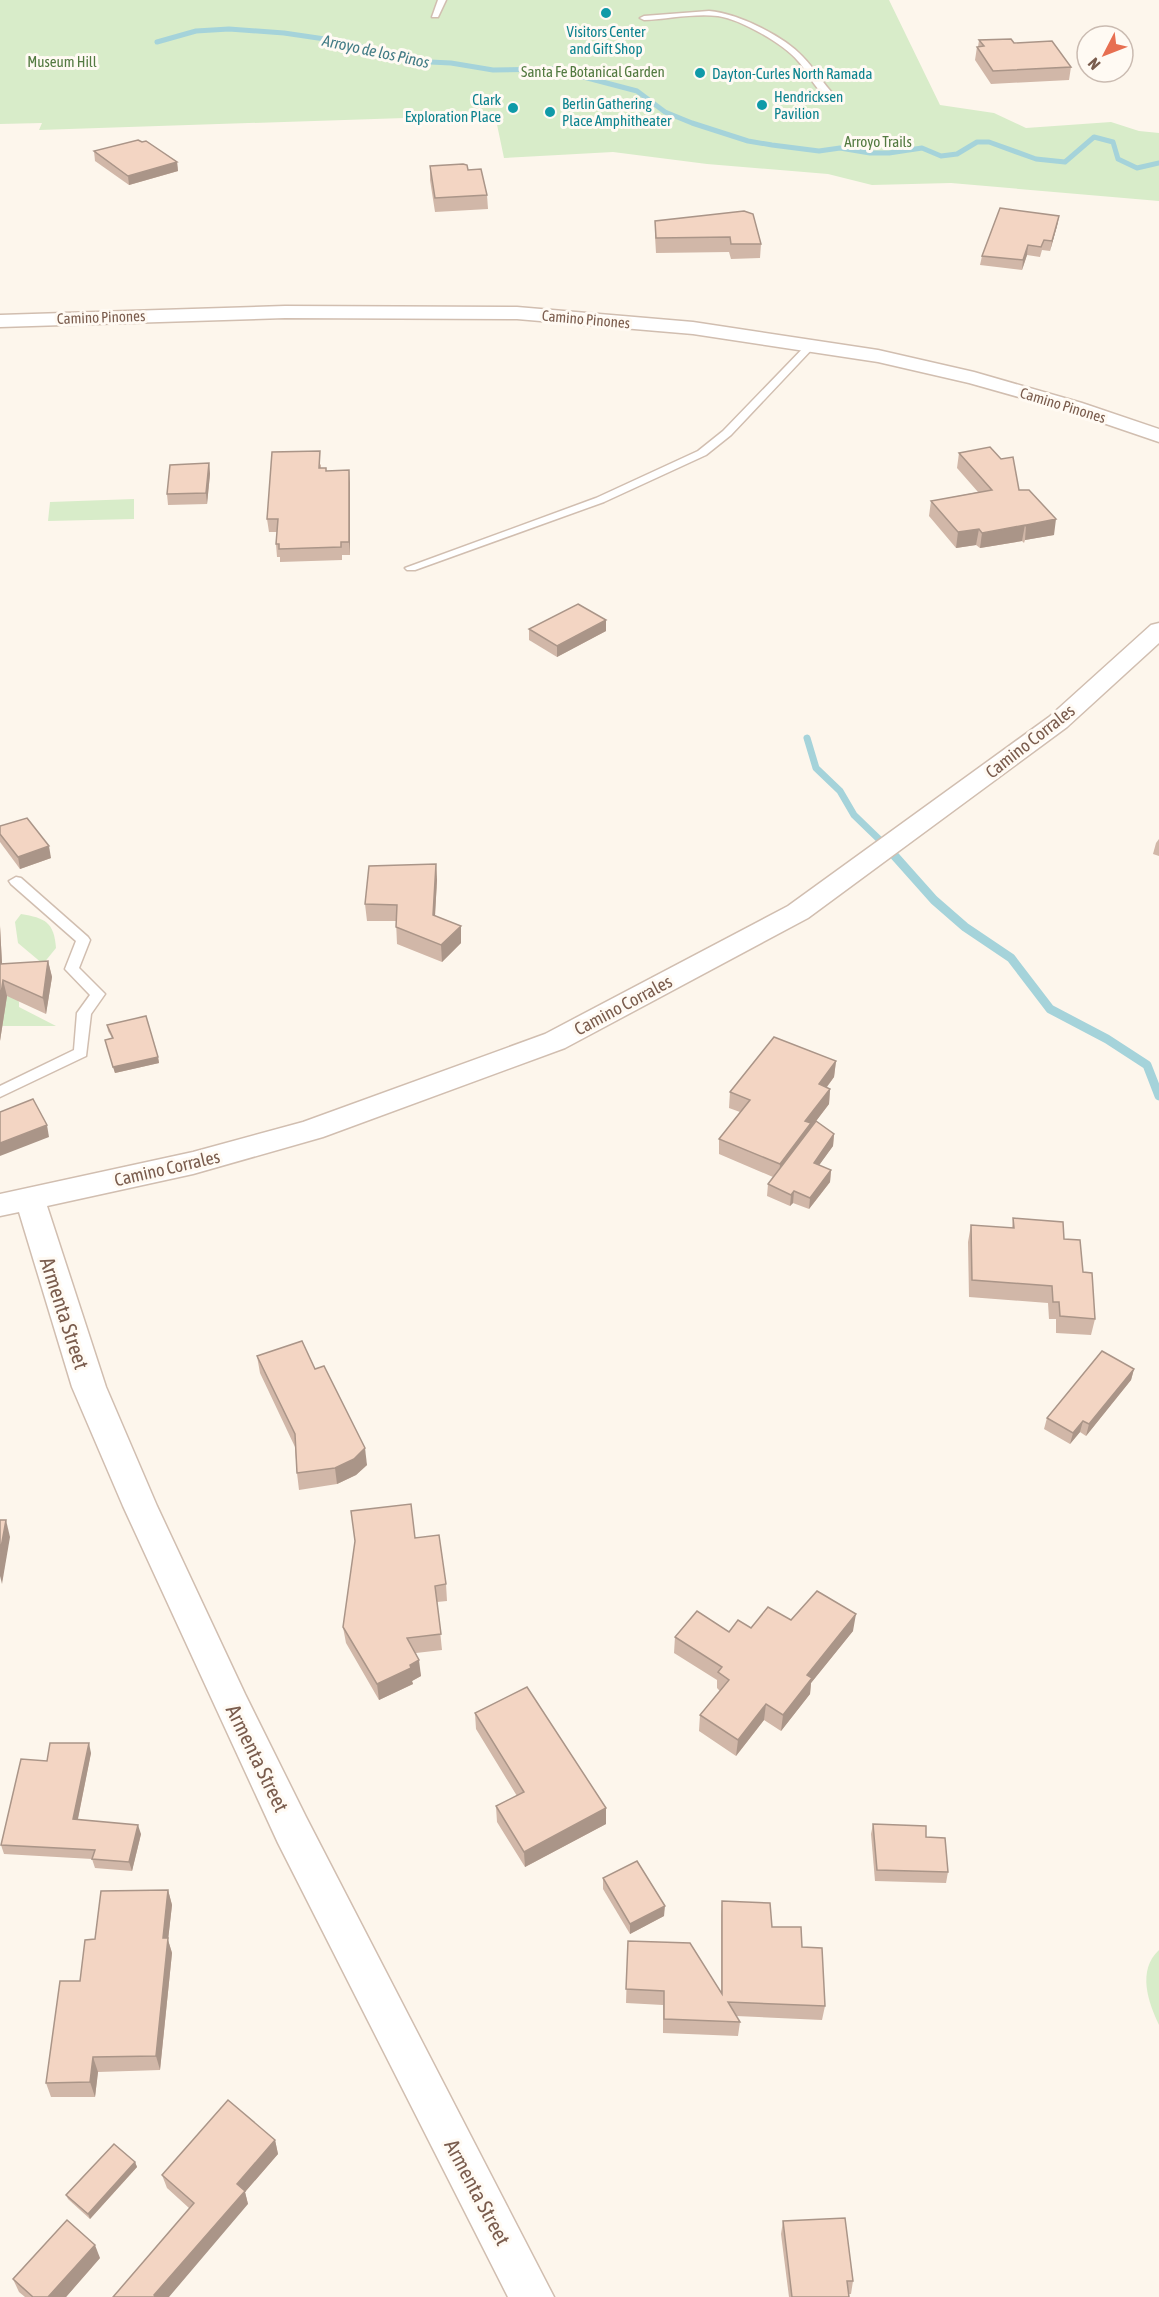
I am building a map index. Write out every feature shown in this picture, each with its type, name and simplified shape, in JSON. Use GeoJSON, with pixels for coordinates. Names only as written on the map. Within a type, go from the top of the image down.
{"type":"FeatureCollection","features":[{"type":"Feature","properties":{"kind":"street","name":"Camino Pinones"},"geometry":{"type":"LineString","coordinates":[[0,321],[285,312],[517,313],[693,328],[812,344],[878,356],[974,378],[1075,407],[1159,436]]}},
{"type":"Feature","properties":{"kind":"street","name":"Camino Corrales"},"geometry":{"type":"LineString","coordinates":[[15,1202],[193,1163],[312,1130],[555,1041],[798,912],[1058,722],[1159,630]]}},
{"type":"Feature","properties":{"kind":"street","name":"Armenta Street"},"geometry":{"type":"LineString","coordinates":[[15,1202],[140,1506],[230,1702],[523,2294]]}},
{"type":"Feature","properties":{"kind":"lane"},"geometry":{"type":"LineString","coordinates":[[435,15],[441,0]]}},
{"type":"Feature","properties":{"kind":"lane"},"geometry":{"type":"LineString","coordinates":[[644,18],[716,11],[794,52],[809,68],[819,85],[831,96]]}},
{"type":"Feature","properties":{"kind":"lane"},"geometry":{"type":"LineString","coordinates":[[411,568],[600,500],[702,453],[727,433],[812,344]]}},
{"type":"Feature","properties":{"kind":"lane"},"geometry":{"type":"LineString","coordinates":[[0,1092],[81,1053],[84,1012],[98,994],[72,969],[82,940],[16,881]]}},
{"type":"Feature","properties":{"kind":"green space","name":"Museum Hill"},"geometry":{"type":"Polygon","coordinates":[[[0,0],[889,0],[940,105],[994,113],[1026,128],[1111,122],[1139,131],[1159,133],[1159,201],[951,183],[872,185],[828,174],[707,164],[613,152],[504,158],[495,115],[39,130],[42,123],[0,124],[0,0]]]}},
{"type":"Feature","properties":{"kind":"green space"},"geometry":{"type":"Polygon","coordinates":[[[134,499],[134,519],[48,521],[50,502],[134,499]]]}},
{"type":"Feature","properties":{"kind":"green space"},"geometry":{"type":"Polygon","coordinates":[[[21,914],[42,920],[53,932],[56,948],[43,964],[18,943],[15,922],[21,914]]]}},
{"type":"Feature","properties":{"kind":"green space"},"geometry":{"type":"Polygon","coordinates":[[[0,972],[19,1002],[19,1007],[56,1026],[0,1026],[0,972]]]}},
{"type":"Feature","properties":{"kind":"green space"},"geometry":{"type":"Polygon","coordinates":[[[1159,1950],[1159,2025],[1148,1996],[1146,1976],[1152,1958],[1159,1950]]]}},
{"type":"Feature","properties":{"kind":"building"},"geometry":{"type":"Polygon","coordinates":[[[1011,39],[1014,43],[1052,41],[1071,67],[993,71],[977,47],[984,46],[979,40],[1011,39]]]}},
{"type":"Feature","properties":{"kind":"building"},"geometry":{"type":"Polygon","coordinates":[[[138,140],[146,141],[177,162],[128,176],[94,151],[138,140]]]}},
{"type":"Feature","properties":{"kind":"building"},"geometry":{"type":"Polygon","coordinates":[[[467,165],[468,170],[481,169],[487,195],[435,198],[430,166],[467,165]]]}},
{"type":"Feature","properties":{"kind":"building"},"geometry":{"type":"Polygon","coordinates":[[[1000,208],[1059,216],[1052,241],[1044,240],[1041,247],[1028,245],[1023,260],[982,256],[1000,208]]]}},
{"type":"Feature","properties":{"kind":"building"},"geometry":{"type":"Polygon","coordinates":[[[744,211],[753,214],[761,244],[731,244],[730,237],[656,238],[655,221],[744,211]]]}},
{"type":"Feature","properties":{"kind":"building"},"geometry":{"type":"Polygon","coordinates":[[[990,447],[1001,459],[1013,457],[1019,490],[1029,490],[1056,519],[1026,525],[1027,527],[1025,525],[982,533],[979,529],[958,532],[931,501],[992,490],[959,453],[990,447]]]}},
{"type":"Feature","properties":{"kind":"building"},"geometry":{"type":"Polygon","coordinates":[[[320,451],[319,468],[326,468],[326,471],[349,470],[349,542],[341,542],[341,547],[279,549],[279,544],[276,544],[278,519],[267,519],[272,452],[320,451]]]}},
{"type":"Feature","properties":{"kind":"building"},"geometry":{"type":"Polygon","coordinates":[[[209,463],[206,493],[167,494],[170,465],[209,463]]]}},
{"type":"Feature","properties":{"kind":"building"},"geometry":{"type":"Polygon","coordinates":[[[578,604],[606,620],[557,646],[529,629],[578,604]]]}},
{"type":"Feature","properties":{"kind":"building"},"geometry":{"type":"Polygon","coordinates":[[[27,818],[49,846],[18,857],[0,834],[0,826],[27,818]]]}},
{"type":"Feature","properties":{"kind":"building"},"geometry":{"type":"Polygon","coordinates":[[[436,864],[433,915],[461,926],[441,945],[396,927],[397,905],[365,904],[369,866],[436,864]]]}},
{"type":"Feature","properties":{"kind":"building"},"geometry":{"type":"Polygon","coordinates":[[[48,961],[43,998],[3,980],[0,1001],[0,964],[48,961]]]}},
{"type":"Feature","properties":{"kind":"building"},"geometry":{"type":"Polygon","coordinates":[[[146,1016],[158,1057],[113,1067],[105,1040],[113,1038],[107,1025],[146,1016]]]}},
{"type":"Feature","properties":{"kind":"building"},"geometry":{"type":"Polygon","coordinates":[[[774,1037],[836,1061],[819,1084],[830,1089],[805,1121],[811,1123],[780,1164],[719,1139],[750,1100],[730,1092],[774,1037]]]}},
{"type":"Feature","properties":{"kind":"building"},"geometry":{"type":"Polygon","coordinates":[[[33,1099],[47,1125],[0,1143],[0,1112],[33,1099]]]}},
{"type":"Feature","properties":{"kind":"building"},"geometry":{"type":"Polygon","coordinates":[[[816,1121],[834,1134],[814,1163],[831,1170],[810,1198],[794,1191],[791,1195],[768,1184],[816,1121]]]}},
{"type":"Feature","properties":{"kind":"building"},"geometry":{"type":"Polygon","coordinates":[[[1013,1218],[1063,1222],[1064,1239],[1080,1240],[1083,1272],[1092,1273],[1095,1319],[1060,1316],[1059,1302],[1053,1302],[1052,1286],[972,1280],[971,1225],[1014,1228],[1013,1218]]]}},
{"type":"Feature","properties":{"kind":"building"},"geometry":{"type":"Polygon","coordinates":[[[302,1341],[315,1369],[324,1366],[365,1448],[354,1459],[335,1468],[297,1473],[295,1434],[257,1356],[302,1341]]]}},
{"type":"Feature","properties":{"kind":"building"},"geometry":{"type":"Polygon","coordinates":[[[1102,1351],[1134,1369],[1089,1424],[1083,1421],[1073,1433],[1047,1418],[1102,1351]]]}},
{"type":"Feature","properties":{"kind":"building"},"geometry":{"type":"Polygon","coordinates":[[[411,1504],[415,1538],[439,1535],[446,1584],[435,1586],[441,1634],[407,1638],[419,1660],[410,1665],[411,1668],[377,1684],[343,1627],[355,1541],[351,1511],[411,1504]]]}},
{"type":"Feature","properties":{"kind":"building"},"geometry":{"type":"Polygon","coordinates":[[[0,1520],[6,1520],[0,1553],[0,1520]]]}},
{"type":"Feature","properties":{"kind":"building"},"geometry":{"type":"Polygon","coordinates":[[[817,1591],[856,1614],[807,1675],[812,1678],[783,1715],[766,1704],[738,1740],[700,1715],[729,1680],[718,1672],[722,1667],[675,1637],[697,1611],[729,1632],[738,1620],[751,1628],[768,1607],[791,1620],[817,1591]]]}},
{"type":"Feature","properties":{"kind":"building"},"geometry":{"type":"Polygon","coordinates":[[[527,1687],[606,1808],[524,1852],[496,1806],[524,1792],[475,1713],[527,1687]]]}},
{"type":"Feature","properties":{"kind":"building"},"geometry":{"type":"Polygon","coordinates":[[[50,1743],[89,1743],[73,1819],[138,1825],[129,1862],[92,1859],[95,1850],[1,1845],[21,1759],[47,1761],[50,1743]]]}},
{"type":"Feature","properties":{"kind":"building"},"geometry":{"type":"Polygon","coordinates":[[[873,1824],[926,1826],[926,1837],[945,1838],[948,1872],[877,1870],[873,1824]]]}},
{"type":"Feature","properties":{"kind":"building"},"geometry":{"type":"Polygon","coordinates":[[[637,1861],[665,1906],[630,1924],[603,1878],[637,1861]]]}},
{"type":"Feature","properties":{"kind":"building"},"geometry":{"type":"Polygon","coordinates":[[[168,1890],[163,1938],[168,1938],[156,2056],[93,2057],[90,2082],[46,2083],[60,1981],[80,1981],[85,1940],[95,1939],[101,1891],[168,1890]]]}},
{"type":"Feature","properties":{"kind":"building"},"geometry":{"type":"Polygon","coordinates":[[[722,1901],[770,1903],[772,1927],[801,1927],[802,1947],[822,1948],[825,2006],[728,2002],[740,2022],[664,2019],[664,1991],[626,1989],[628,1941],[690,1943],[722,1994],[722,1901]]]}},
{"type":"Feature","properties":{"kind":"building"},"geometry":{"type":"Polygon","coordinates":[[[228,2100],[275,2140],[237,2184],[245,2191],[154,2295],[156,2297],[113,2297],[194,2203],[162,2175],[228,2100]]]}},
{"type":"Feature","properties":{"kind":"building"},"geometry":{"type":"Polygon","coordinates":[[[114,2144],[135,2162],[88,2214],[66,2195],[114,2144]]]}},
{"type":"Feature","properties":{"kind":"building"},"geometry":{"type":"Polygon","coordinates":[[[845,2218],[853,2281],[847,2281],[849,2297],[792,2297],[783,2221],[845,2218]]]}},
{"type":"Feature","properties":{"kind":"building"},"geometry":{"type":"Polygon","coordinates":[[[67,2220],[95,2245],[48,2297],[33,2297],[13,2279],[67,2220]]]}},
{"type":"Feature","properties":{"kind":"waterway","name":"Arroyo de los Pinos"},"geometry":{"type":"LineString","coordinates":[[157,42],[196,31],[229,29],[284,33],[352,43],[380,54],[409,61],[451,63],[493,70],[553,69],[637,91],[665,112],[748,141],[819,151],[840,148],[870,153],[889,153],[922,148],[941,156],[957,154],[977,142],[989,142],[1036,159],[1065,162],[1094,137],[1113,142],[1118,159],[1137,168],[1159,163]]}},
{"type":"Feature","properties":{"kind":"waterway"},"geometry":{"type":"LineString","coordinates":[[807,738],[816,768],[840,791],[854,815],[885,845]]}},
{"type":"Feature","properties":{"kind":"waterway"},"geometry":{"type":"LineString","coordinates":[[885,845],[934,900],[965,927],[1011,958],[1050,1009],[1107,1039],[1147,1065],[1159,1096]]}},
{"type":"Feature","properties":{"kind":"place","name":"Visitors Center and Gift Shop"},"geometry":{"type":"Point","coordinates":[606,13]}},
{"type":"Feature","properties":{"kind":"place","name":"Dayton-Curles North Ramada"},"geometry":{"type":"Point","coordinates":[700,73]}},
{"type":"Feature","properties":{"kind":"place","name":"Hendricksen Pavilion"},"geometry":{"type":"Point","coordinates":[762,105]}},
{"type":"Feature","properties":{"kind":"place","name":"Clark Exploration Place"},"geometry":{"type":"Point","coordinates":[513,108]}},
{"type":"Feature","properties":{"kind":"place","name":"Berlin Gathering Place Amphitheater"},"geometry":{"type":"Point","coordinates":[550,112]}},
{"type":"Feature","properties":{"kind":"park label","name":"Santa Fe Botanical Garden"},"geometry":{"type":"Point","coordinates":[593,71]}},
{"type":"Feature","properties":{"kind":"park label","name":"Arroyo Trails"},"geometry":{"type":"Point","coordinates":[878,141]}}]}
